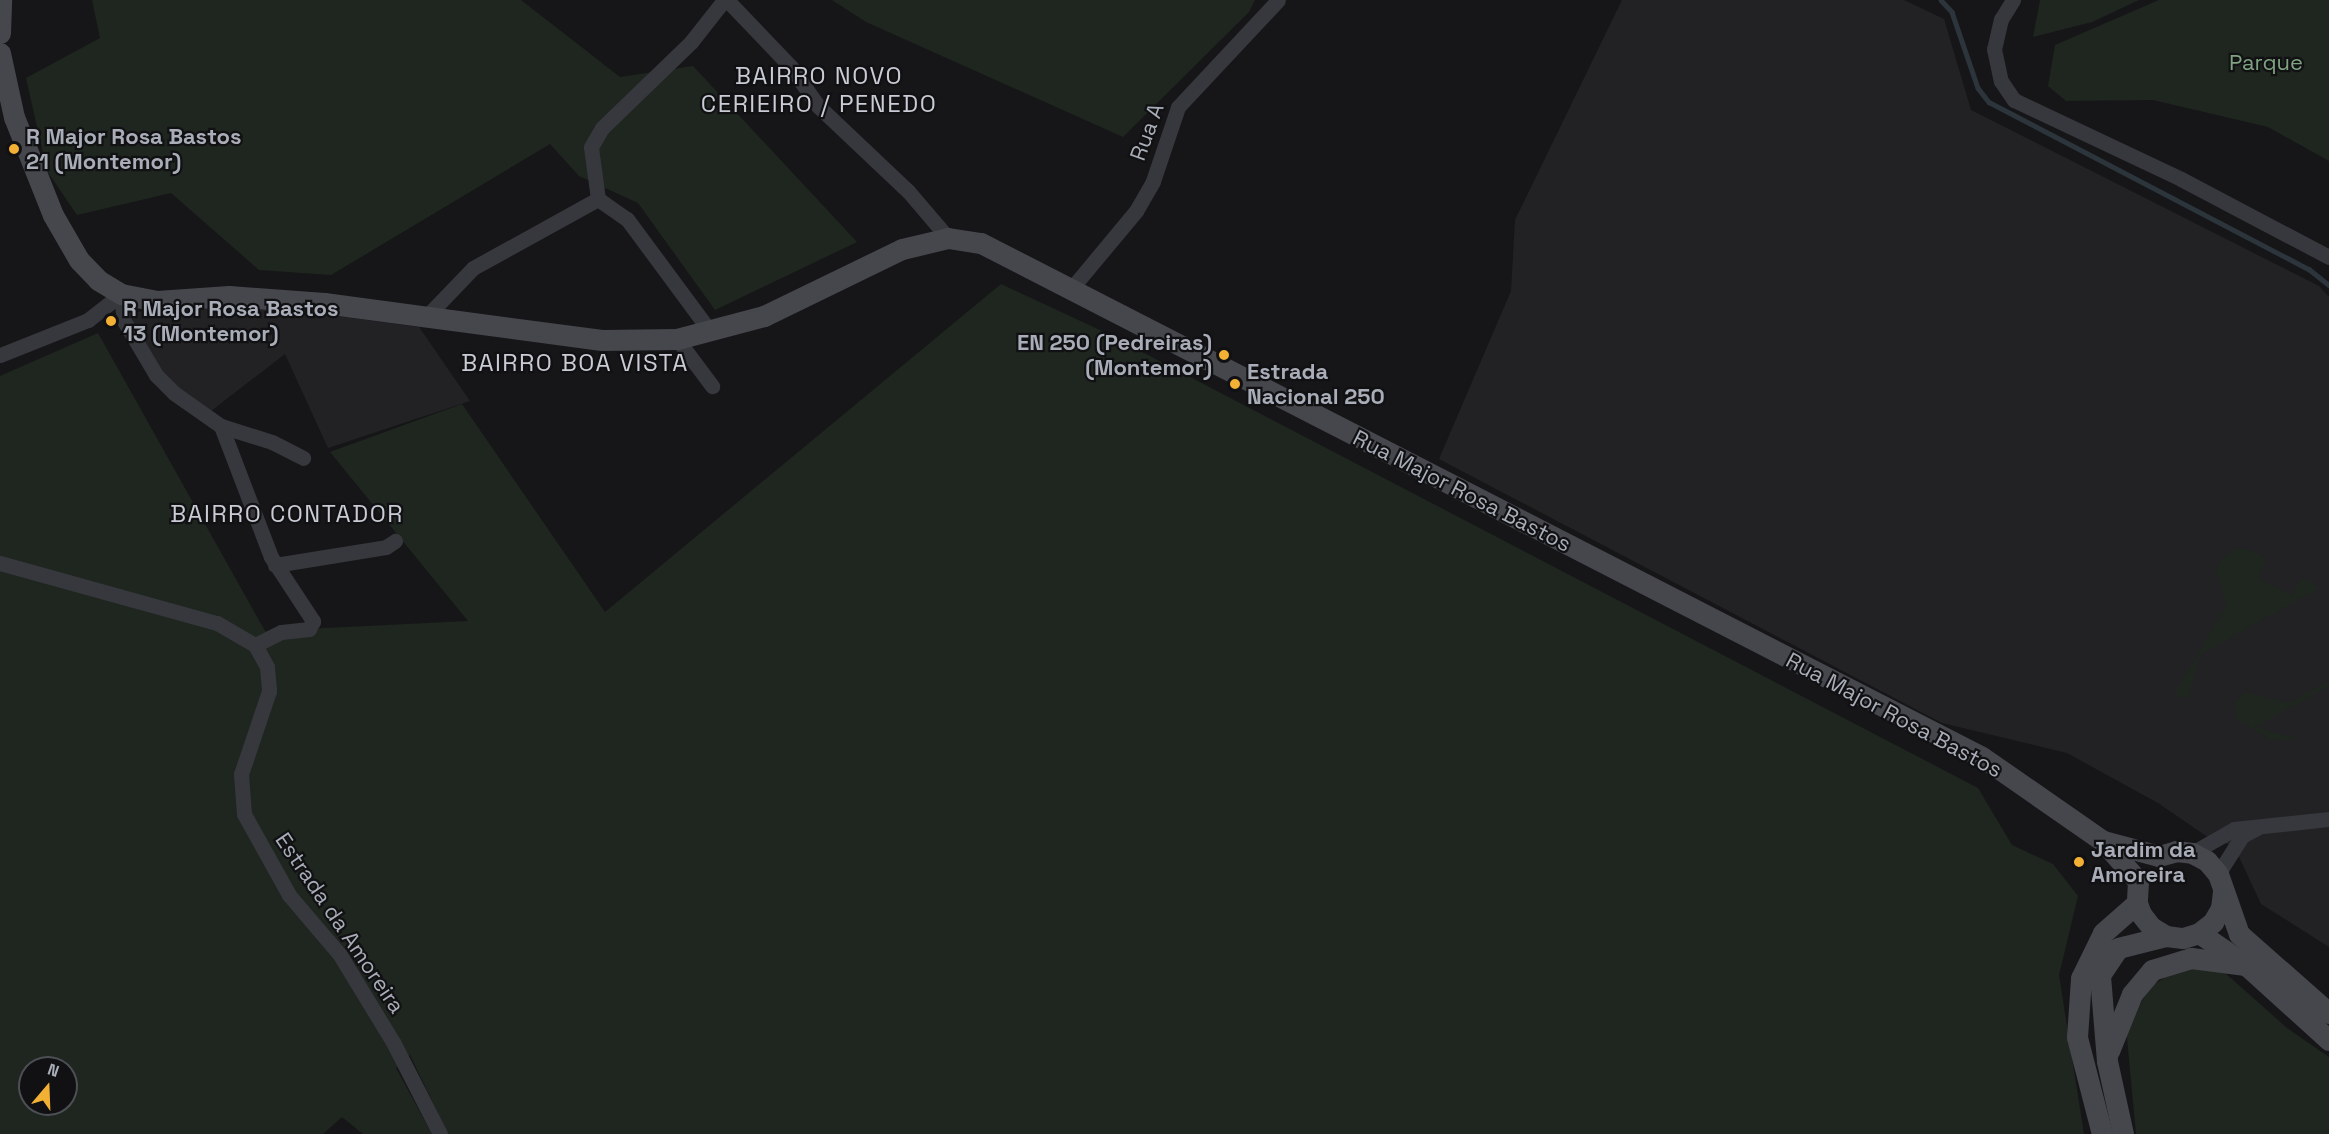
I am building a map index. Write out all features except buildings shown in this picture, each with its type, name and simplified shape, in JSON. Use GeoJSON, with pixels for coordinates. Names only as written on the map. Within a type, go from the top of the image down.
{"type":"FeatureCollection","features":[{"type":"Feature","properties":{"kind":"main road"},"geometry":{"type":"LineString","coordinates":[[0,33],[1,0]]}},
{"type":"Feature","properties":{"kind":"main road","name":"Rua Major Rosa Bastos"},"geometry":{"type":"LineString","coordinates":[[0,53],[14,117],[53,215],[79,260],[98,280],[121,294],[157,301],[229,296],[427,316],[602,340],[677,339],[764,316],[902,249],[948,238],[981,243],[1982,757],[2103,841]]}},
{"type":"Feature","properties":{"kind":"main road"},"geometry":{"type":"LineString","coordinates":[[2103,841],[2159,856]]}},
{"type":"Feature","properties":{"kind":"main road"},"geometry":{"type":"LineString","coordinates":[[2103,841],[2138,881]]}},
{"type":"Feature","properties":{"kind":"main road"},"geometry":{"type":"LineString","coordinates":[[2166,936],[2151,927],[2137,903],[2138,881],[2146,867],[2159,856],[2176,851],[2192,853],[2207,861],[2220,882],[2240,933],[2329,1013]]}},
{"type":"Feature","properties":{"kind":"main road"},"geometry":{"type":"LineString","coordinates":[[2123,1134],[2107,1061],[2100,975],[2114,950],[2124,945],[2166,936],[2183,938],[2199,933],[2212,922],[2221,908],[2220,882]]}},
{"type":"Feature","properties":{"kind":"main road"},"geometry":{"type":"LineString","coordinates":[[2102,1134],[2077,1037],[2081,978],[2103,933],[2137,903]]}},
{"type":"Feature","properties":{"kind":"main road"},"geometry":{"type":"LineString","coordinates":[[2199,933],[2246,965],[2329,1040]]}},
{"type":"Feature","properties":{"kind":"main road"},"geometry":{"type":"LineString","coordinates":[[2107,1061],[2132,994],[2152,970],[2191,958],[2246,965]]}},
{"type":"Feature","properties":{"kind":"street"},"geometry":{"type":"LineString","coordinates":[[709,330],[627,219],[598,199],[591,147],[602,128],[692,42],[726,0],[791,67],[818,106],[908,191],[948,238]]}},
{"type":"Feature","properties":{"kind":"street","name":"Rua A"},"geometry":{"type":"LineString","coordinates":[[1071,289],[1136,211],[1153,181],[1178,107],[1278,0]]}},
{"type":"Feature","properties":{"kind":"street"},"geometry":{"type":"LineString","coordinates":[[2013,0],[1999,26],[1994,49],[2001,81],[2014,100],[2181,179],[2329,257]]}},
{"type":"Feature","properties":{"kind":"street"},"geometry":{"type":"LineString","coordinates":[[427,316],[473,268],[598,199]]}},
{"type":"Feature","properties":{"kind":"street"},"geometry":{"type":"LineString","coordinates":[[0,355],[88,320],[121,294]]}},
{"type":"Feature","properties":{"kind":"street"},"geometry":{"type":"LineString","coordinates":[[121,294],[124,321],[156,375],[174,393],[221,426],[272,442],[303,458]]}},
{"type":"Feature","properties":{"kind":"street"},"geometry":{"type":"LineString","coordinates":[[677,339],[712,386]]}},
{"type":"Feature","properties":{"kind":"street"},"geometry":{"type":"LineString","coordinates":[[0,563],[217,623],[255,645],[281,632],[309,629],[313,624],[275,565],[221,426]]}},
{"type":"Feature","properties":{"kind":"street"},"geometry":{"type":"LineString","coordinates":[[275,565],[386,547],[395,541]]}},
{"type":"Feature","properties":{"kind":"street","name":"Estrada da Amoreira"},"geometry":{"type":"LineString","coordinates":[[255,645],[267,667],[268,691],[241,774],[240,795],[246,821],[289,895],[346,965],[393,1042],[440,1134]]}},
{"type":"Feature","properties":{"kind":"street"},"geometry":{"type":"LineString","coordinates":[[2192,853],[2234,829],[2329,819]]}},
{"type":"Feature","properties":{"kind":"street"},"geometry":{"type":"LineString","coordinates":[[2220,882],[2242,836],[2262,825]]}},
{"type":"Feature","properties":{"kind":"shaded area"},"geometry":{"type":"Polygon","coordinates":[[[1622,0],[1904,0],[1944,19],[1971,110],[2319,286],[2329,297],[2329,947],[2261,904],[2234,846],[2209,838],[2158,803],[2067,753],[1942,723],[1439,459],[1511,291],[1515,220],[1622,0]]]}},
{"type":"Feature","properties":{"kind":"shaded area"},"geometry":{"type":"Polygon","coordinates":[[[231,302],[419,327],[470,401],[328,448],[285,354],[211,411],[161,375],[128,317],[131,313],[173,306],[231,302]]]}},
{"type":"Feature","properties":{"kind":"green space"},"geometry":{"type":"Polygon","coordinates":[[[92,0],[521,0],[620,77],[693,66],[857,242],[715,310],[638,203],[579,176],[550,144],[331,275],[259,270],[171,193],[77,215],[47,171],[26,78],[100,38],[92,0]]]}},
{"type":"Feature","properties":{"kind":"green space"},"geometry":{"type":"Polygon","coordinates":[[[832,0],[1255,0],[1249,12],[1123,137],[866,22],[832,0]]]}},
{"type":"Feature","properties":{"kind":"green space"},"geometry":{"type":"Polygon","coordinates":[[[2040,0],[2139,0],[2092,22],[2033,37],[2040,0]]]}},
{"type":"Feature","properties":{"kind":"green space","name":"Parque"},"geometry":{"type":"Polygon","coordinates":[[[2159,0],[2329,0],[2329,161],[2268,127],[2153,100],[2066,101],[2048,86],[2055,45],[2159,0]]]}},
{"type":"Feature","properties":{"kind":"green space"},"geometry":{"type":"Polygon","coordinates":[[[1001,284],[1100,330],[1978,788],[2012,845],[2053,864],[2078,896],[2059,975],[2084,1134],[448,1134],[410,1055],[396,1068],[432,1134],[363,1134],[342,1117],[323,1134],[0,1134],[0,376],[98,333],[265,631],[468,621],[330,452],[462,404],[605,612],[1001,284]]]}},
{"type":"Feature","properties":{"kind":"green space"},"geometry":{"type":"Polygon","coordinates":[[[2237,549],[2251,550],[2267,559],[2257,578],[2292,595],[2303,577],[2319,588],[2200,655],[2188,697],[2173,697],[2227,604],[2216,569],[2226,554],[2237,549]]]}},
{"type":"Feature","properties":{"kind":"green space"},"geometry":{"type":"Polygon","coordinates":[[[2329,681],[2329,686],[2255,727],[2298,739],[2271,740],[2237,719],[2235,703],[2245,692],[2289,703],[2329,681]]]}},
{"type":"Feature","properties":{"kind":"green space"},"geometry":{"type":"Polygon","coordinates":[[[2215,964],[2287,1028],[2329,1057],[2329,1134],[2136,1134],[2126,1027],[2151,986],[2184,966],[2215,964]]]}},
{"type":"Feature","properties":{"kind":"waterway"},"geometry":{"type":"LineString","coordinates":[[1941,0],[1952,12],[1978,88],[1989,102],[2309,269],[2329,285]]}},
{"type":"Feature","properties":{"kind":"place","name":"R Major Rosa Bastos 21 (Montemor)"},"geometry":{"type":"Point","coordinates":[14,149]}},
{"type":"Feature","properties":{"kind":"place","name":"R Major Rosa Bastos 13 (Montemor)"},"geometry":{"type":"Point","coordinates":[111,321]}},
{"type":"Feature","properties":{"kind":"place","name":"EN 250 (Pedreiras) (Montemor)"},"geometry":{"type":"Point","coordinates":[1224,355]}},
{"type":"Feature","properties":{"kind":"place","name":"Estrada Nacional 250"},"geometry":{"type":"Point","coordinates":[1235,384]}},
{"type":"Feature","properties":{"kind":"place","name":"Jardim da Amoreira"},"geometry":{"type":"Point","coordinates":[2079,862]}},
{"type":"Feature","properties":{"kind":"district","name":"BAIRRO NOVO CERIEIRO / PENEDO"},"geometry":{"type":"Point","coordinates":[819,90]}},
{"type":"Feature","properties":{"kind":"district","name":"BAIRRO BOA VISTA"},"geometry":{"type":"Point","coordinates":[575,363]}},
{"type":"Feature","properties":{"kind":"district","name":"BAIRRO CONTADOR"},"geometry":{"type":"Point","coordinates":[287,514]}}]}
